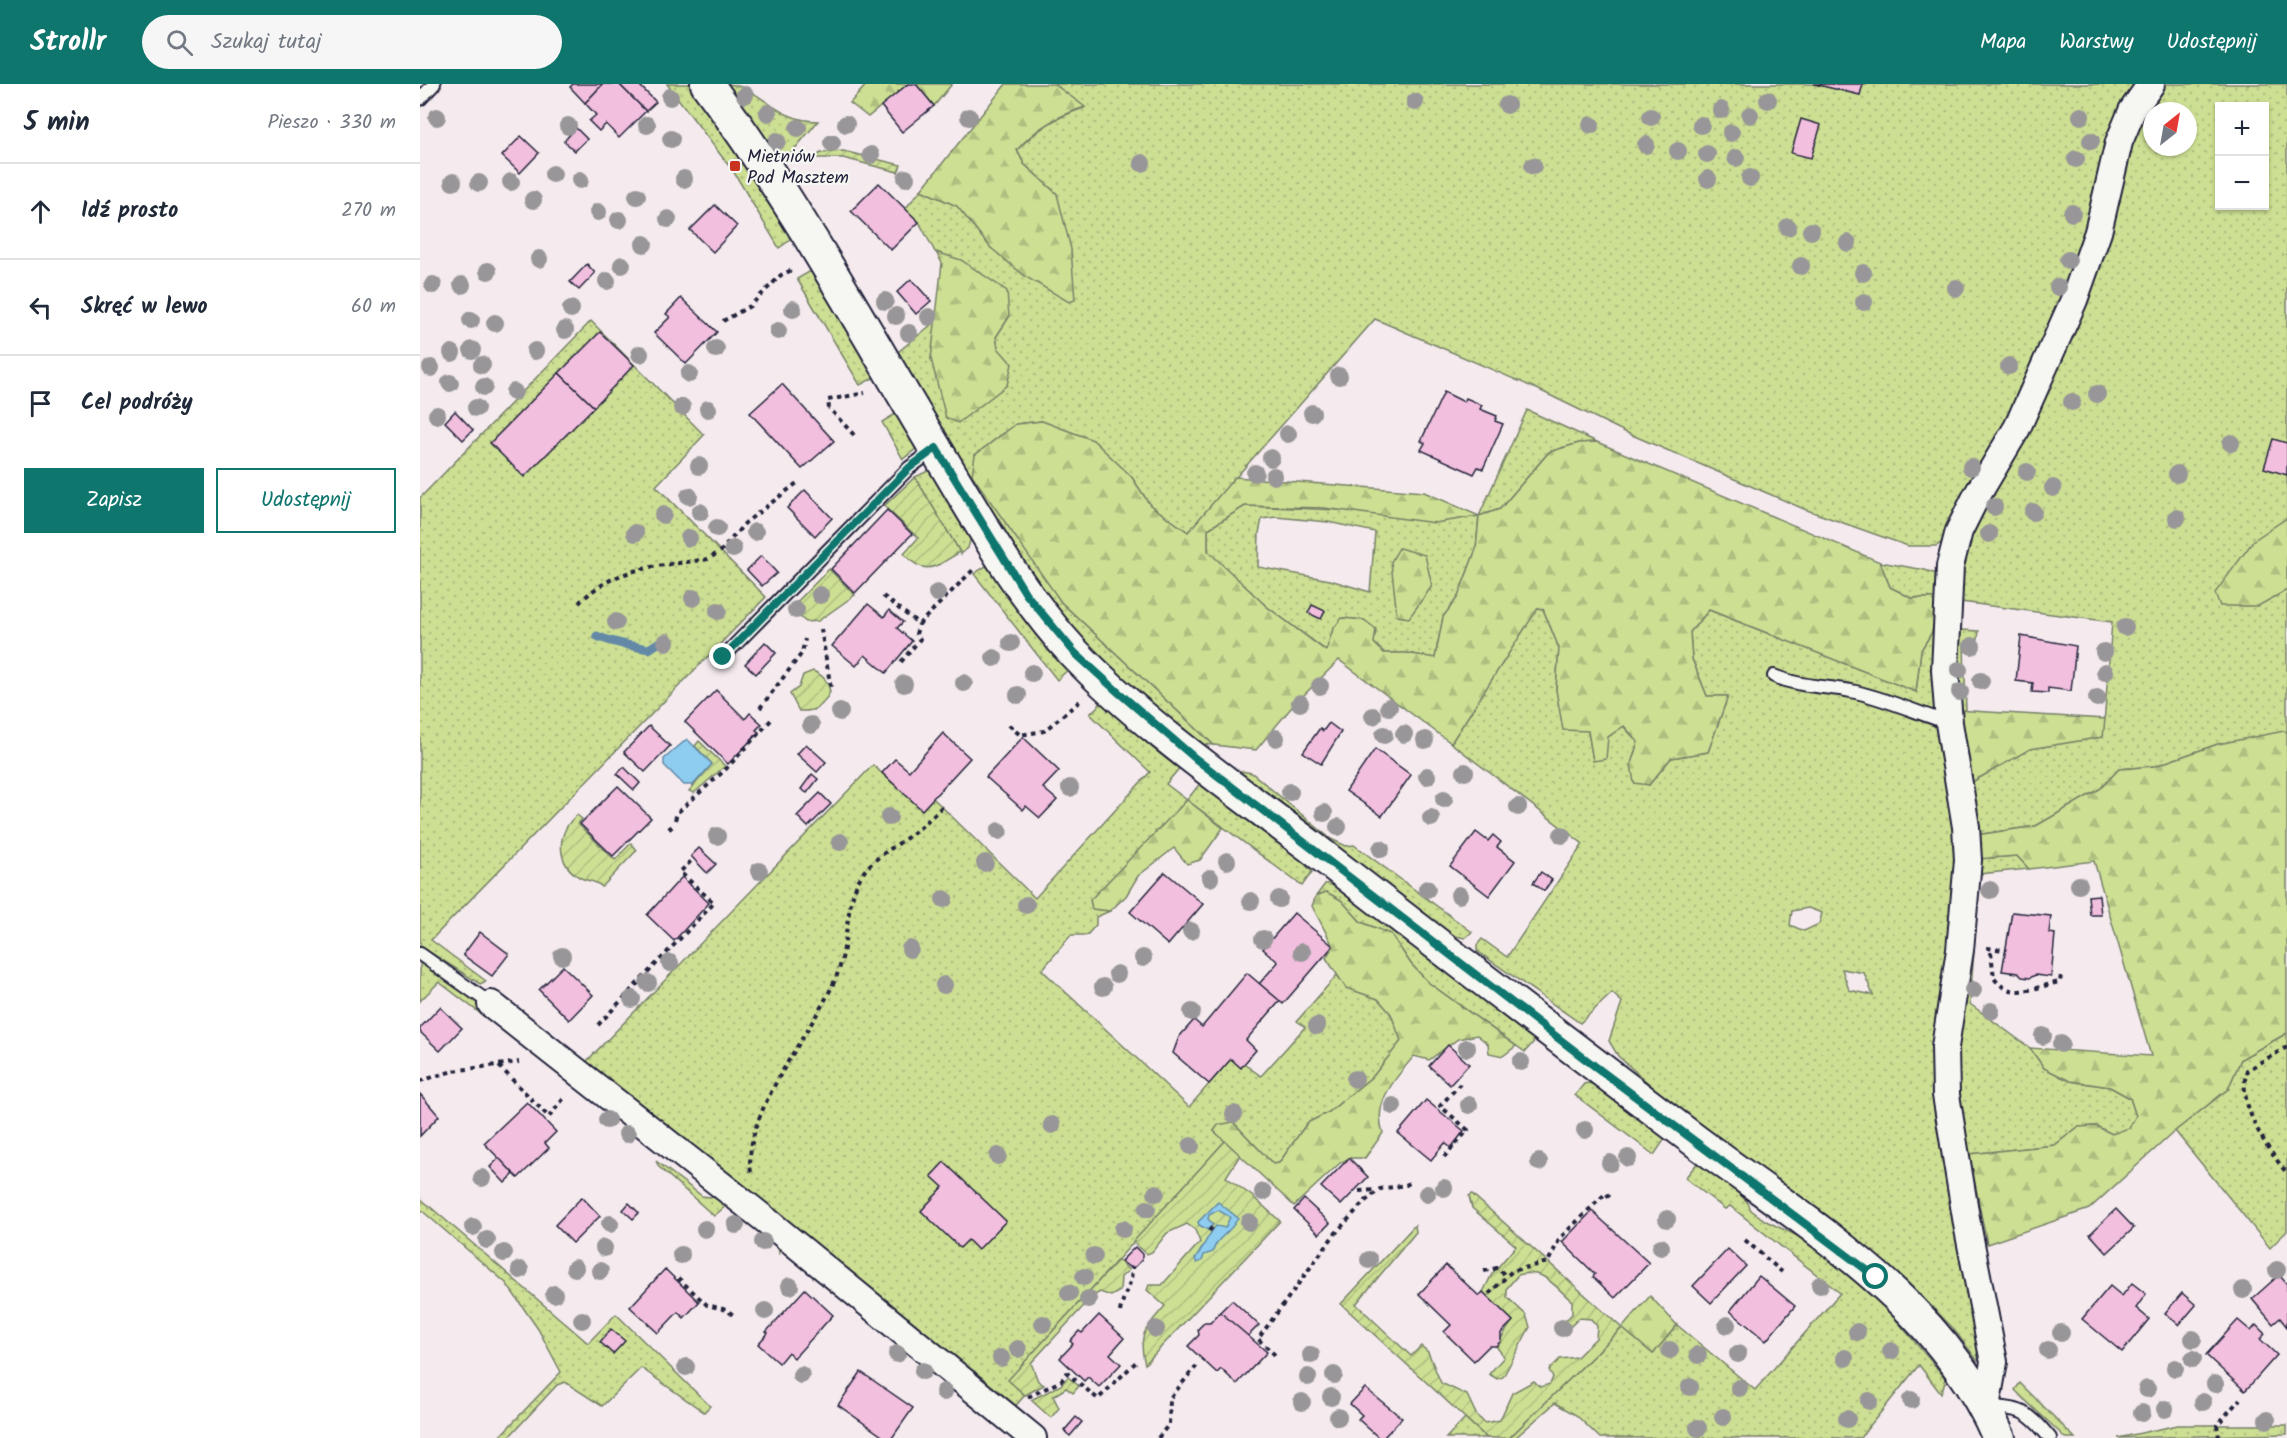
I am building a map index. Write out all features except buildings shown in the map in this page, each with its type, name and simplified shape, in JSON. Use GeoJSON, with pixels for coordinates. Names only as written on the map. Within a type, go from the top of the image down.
{"type":"FeatureCollection","features":[{"type":"Feature","properties":{"kind":"street"},"geometry":{"type":"LineString","coordinates":[[707,84],[814,241],[936,448],[1026,594],[1075,653],[1196,759],[1584,1058],[1891,1290],[1947,1347],[1986,1407],[1999,1438]]}},
{"type":"Feature","properties":{"kind":"street"},"geometry":{"type":"LineString","coordinates":[[1986,1407],[1994,1362],[1967,1224],[1946,1095],[1946,1047],[1960,950],[1968,860],[1966,827],[1949,723],[1945,670],[1950,566],[1954,548],[1976,497],[2017,428],[2045,371],[2074,300],[2098,232],[2119,142],[2132,111],[2151,84]]}},
{"type":"Feature","properties":{"kind":"street"},"geometry":{"type":"LineString","coordinates":[[491,1004],[767,1221],[1033,1438]]}},
{"type":"Feature","properties":{"kind":"lane"},"geometry":{"type":"LineString","coordinates":[[420,99],[434,84]]}},
{"type":"Feature","properties":{"kind":"lane"},"geometry":{"type":"LineString","coordinates":[[723,657],[909,468],[936,448]]}},
{"type":"Feature","properties":{"kind":"lane"},"geometry":{"type":"LineString","coordinates":[[1774,676],[1793,684],[1851,691],[1882,699],[1949,723]]}},
{"type":"Feature","properties":{"kind":"lane"},"geometry":{"type":"LineString","coordinates":[[420,954],[491,1004]]}},
{"type":"Feature","properties":{"kind":"lane"},"geometry":{"type":"LineString","coordinates":[[1986,1407],[2019,1408],[2034,1418],[2050,1438]]}},
{"type":"Feature","properties":{"kind":"path"},"geometry":{"type":"LineString","coordinates":[[723,321],[750,306],[781,275],[792,270]]}},
{"type":"Feature","properties":{"kind":"path"},"geometry":{"type":"LineString","coordinates":[[854,435],[829,408],[828,400],[863,394]]}},
{"type":"Feature","properties":{"kind":"path"},"geometry":{"type":"LineString","coordinates":[[579,603],[597,585],[620,574],[708,559],[721,551],[745,523],[797,483]]}},
{"type":"Feature","properties":{"kind":"path"},"geometry":{"type":"LineString","coordinates":[[901,662],[920,639],[916,634],[919,624],[972,572]]}},
{"type":"Feature","properties":{"kind":"path"},"geometry":{"type":"LineString","coordinates":[[883,596],[919,624]]}},
{"type":"Feature","properties":{"kind":"path"},"geometry":{"type":"LineString","coordinates":[[821,629],[831,688]]}},
{"type":"Feature","properties":{"kind":"path"},"geometry":{"type":"LineString","coordinates":[[760,708],[802,653],[805,639]]}},
{"type":"Feature","properties":{"kind":"path"},"geometry":{"type":"LineString","coordinates":[[1009,725],[1020,735],[1044,731],[1078,703]]}},
{"type":"Feature","properties":{"kind":"path"},"geometry":{"type":"LineString","coordinates":[[675,820],[676,813],[725,770],[772,719]]}},
{"type":"Feature","properties":{"kind":"path"},"geometry":{"type":"LineString","coordinates":[[767,1221],[754,1190],[749,1162],[757,1127],[782,1069],[822,1006],[838,974],[853,897],[860,878],[871,864],[915,832],[942,807]]}},
{"type":"Feature","properties":{"kind":"path"},"geometry":{"type":"LineString","coordinates":[[669,826],[673,831]]}},
{"type":"Feature","properties":{"kind":"path"},"geometry":{"type":"LineString","coordinates":[[598,1025],[714,903],[680,872],[693,859]]}},
{"type":"Feature","properties":{"kind":"path"},"geometry":{"type":"LineString","coordinates":[[1992,939],[1992,972],[2004,988],[2024,992],[2060,982],[2061,975]]}},
{"type":"Feature","properties":{"kind":"path"},"geometry":{"type":"LineString","coordinates":[[2287,1047],[2247,1070],[2244,1081],[2245,1097],[2262,1136],[2287,1173]]}},
{"type":"Feature","properties":{"kind":"path"},"geometry":{"type":"LineString","coordinates":[[420,1081],[453,1071],[499,1066],[526,1059]]}},
{"type":"Feature","properties":{"kind":"path"},"geometry":{"type":"LineString","coordinates":[[499,1066],[549,1117],[568,1093]]}},
{"type":"Feature","properties":{"kind":"path"},"geometry":{"type":"LineString","coordinates":[[1444,1157],[1468,1130],[1440,1106],[1460,1084]]}},
{"type":"Feature","properties":{"kind":"path"},"geometry":{"type":"LineString","coordinates":[[1359,1191],[1380,1190],[1411,1182]]}},
{"type":"Feature","properties":{"kind":"path"},"geometry":{"type":"LineString","coordinates":[[1275,1355],[1258,1339],[1334,1235],[1363,1203],[1380,1190]]}},
{"type":"Feature","properties":{"kind":"path"},"geometry":{"type":"LineString","coordinates":[[1489,1294],[1506,1276],[1523,1268],[1545,1265],[1553,1257],[1560,1238],[1593,1205],[1606,1193],[1612,1200]]}},
{"type":"Feature","properties":{"kind":"path"},"geometry":{"type":"LineString","coordinates":[[1209,1231],[1214,1225]]}},
{"type":"Feature","properties":{"kind":"path"},"geometry":{"type":"LineString","coordinates":[[1745,1240],[1782,1272]]}},
{"type":"Feature","properties":{"kind":"path"},"geometry":{"type":"LineString","coordinates":[[1120,1312],[1122,1298],[1132,1285],[1132,1267]]}},
{"type":"Feature","properties":{"kind":"path"},"geometry":{"type":"LineString","coordinates":[[1484,1271],[1497,1268],[1506,1276]]}},
{"type":"Feature","properties":{"kind":"path"},"geometry":{"type":"LineString","coordinates":[[678,1278],[707,1305],[727,1310],[733,1315]]}},
{"type":"Feature","properties":{"kind":"path"},"geometry":{"type":"LineString","coordinates":[[1027,1398],[1061,1381],[1067,1373],[1098,1399],[1138,1360]]}},
{"type":"Feature","properties":{"kind":"path"},"geometry":{"type":"LineString","coordinates":[[1158,1438],[1169,1424],[1170,1398],[1199,1363]]}},
{"type":"Feature","properties":{"kind":"path"},"geometry":{"type":"LineString","coordinates":[[2219,1438],[2217,1425],[2240,1399]]}},
{"type":"Feature","properties":{"kind":"green space"},"geometry":{"type":"Polygon","coordinates":[[[667,84],[689,84],[744,159],[792,233],[789,241],[779,248],[735,174],[667,84]]]}},
{"type":"Feature","properties":{"kind":"green space"},"geometry":{"type":"Polygon","coordinates":[[[725,84],[748,90],[789,115],[818,121],[784,162],[725,84]]]}},
{"type":"Feature","properties":{"kind":"green space"},"geometry":{"type":"Polygon","coordinates":[[[867,84],[908,84],[868,117],[850,103],[867,84]]]}},
{"type":"Feature","properties":{"kind":"green space"},"geometry":{"type":"Polygon","coordinates":[[[916,84],[952,84],[934,106],[916,84]]]}},
{"type":"Feature","properties":{"kind":"green space"},"geometry":{"type":"Polygon","coordinates":[[[1006,84],[1054,84],[1085,107],[1065,114],[1048,124],[1032,135],[1017,150],[1024,164],[1057,194],[1071,249],[1075,300],[1069,302],[1026,277],[991,248],[957,206],[921,190],[1006,84]]]}},
{"type":"Feature","properties":{"kind":"green space"},"geometry":{"type":"Polygon","coordinates":[[[1054,84],[2142,84],[2105,175],[2047,345],[1950,538],[1936,546],[1908,546],[1804,509],[1625,432],[1537,389],[1375,319],[1188,532],[1150,505],[1131,476],[1042,421],[1016,424],[975,455],[1061,602],[1214,745],[1199,744],[1149,702],[1101,658],[1035,585],[984,509],[898,352],[937,320],[931,359],[998,348],[996,337],[1009,317],[961,261],[935,252],[919,222],[905,209],[921,190],[957,206],[991,248],[1057,194],[1024,164],[1017,150],[1048,124],[1084,108],[1054,84]]]}},
{"type":"Feature","properties":{"kind":"green space"},"geometry":{"type":"Polygon","coordinates":[[[2160,84],[2287,84],[2287,732],[2218,744],[2155,766],[2119,769],[2100,789],[2036,826],[1976,835],[1977,859],[2017,856],[2029,869],[1979,874],[1977,905],[1971,901],[1965,786],[2030,749],[2103,736],[2112,622],[1961,602],[1954,588],[1957,567],[2132,131],[2143,113],[2143,156],[2197,156],[2197,102],[2149,102],[2160,84]]]}},
{"type":"Feature","properties":{"kind":"green space"},"geometry":{"type":"Polygon","coordinates":[[[843,151],[901,165],[898,172],[843,158],[813,158],[821,153],[843,151]]]}},
{"type":"Feature","properties":{"kind":"green space"},"geometry":{"type":"Polygon","coordinates":[[[936,252],[961,260],[1007,291],[1009,317],[996,337],[998,348],[1012,364],[1007,385],[958,423],[946,418],[931,359],[942,263],[936,252]]]}},
{"type":"Feature","properties":{"kind":"green space"},"geometry":{"type":"Polygon","coordinates":[[[809,272],[817,273],[877,376],[860,385],[797,279],[809,272]]]}},
{"type":"Feature","properties":{"kind":"green space"},"geometry":{"type":"Polygon","coordinates":[[[591,321],[704,435],[656,486],[766,597],[431,940],[486,981],[480,984],[420,946],[420,498],[591,321]]]}},
{"type":"Feature","properties":{"kind":"green space"},"geometry":{"type":"Polygon","coordinates":[[[1527,410],[1597,442],[1579,443],[1549,452],[1500,509],[1479,516],[1527,410]]]}},
{"type":"Feature","properties":{"kind":"green space"},"geometry":{"type":"Polygon","coordinates":[[[897,413],[917,448],[903,459],[882,422],[897,413]]]}},
{"type":"Feature","properties":{"kind":"green space"},"geometry":{"type":"Polygon","coordinates":[[[1042,421],[1093,440],[1131,476],[1150,505],[1188,532],[1235,477],[1424,492],[1479,516],[1500,509],[1549,452],[1579,443],[1597,442],[1880,562],[1890,587],[1911,598],[1937,598],[1932,632],[1921,650],[1916,692],[1709,610],[1690,632],[1692,659],[1707,696],[1728,696],[1708,752],[1671,758],[1649,785],[1634,783],[1631,764],[1638,742],[1624,726],[1608,737],[1606,759],[1593,761],[1588,731],[1563,730],[1556,690],[1559,648],[1543,609],[1538,608],[1451,743],[1339,660],[1291,708],[1256,750],[1214,745],[1061,602],[972,475],[975,455],[1016,424],[1042,421]],[[1245,506],[1208,529],[1208,551],[1266,606],[1326,651],[1333,629],[1342,618],[1364,620],[1376,629],[1374,643],[1384,653],[1406,653],[1435,658],[1443,617],[1458,597],[1476,549],[1479,516],[1435,523],[1324,508],[1245,506]]]}},
{"type":"Feature","properties":{"kind":"green space"},"geometry":{"type":"Polygon","coordinates":[[[930,470],[971,537],[968,548],[961,554],[915,477],[930,470]]]}},
{"type":"Feature","properties":{"kind":"green space"},"geometry":{"type":"Polygon","coordinates":[[[915,477],[960,552],[938,565],[925,568],[904,554],[918,538],[884,506],[915,477]]]}},
{"type":"Feature","properties":{"kind":"green space"},"geometry":{"type":"Polygon","coordinates":[[[1245,506],[1479,516],[1476,549],[1458,597],[1443,617],[1435,658],[1406,653],[1384,653],[1374,643],[1375,629],[1364,620],[1343,618],[1333,629],[1327,651],[1266,606],[1208,552],[1208,529],[1245,506]],[[1276,517],[1262,519],[1259,533],[1258,567],[1330,580],[1370,592],[1375,532],[1328,522],[1276,517]]]}},
{"type":"Feature","properties":{"kind":"green space"},"geometry":{"type":"Polygon","coordinates":[[[2287,518],[2287,590],[2258,606],[2220,606],[2215,593],[2254,540],[2287,518]]]}},
{"type":"Feature","properties":{"kind":"green space"},"geometry":{"type":"Polygon","coordinates":[[[1399,548],[1425,555],[1432,586],[1409,618],[1397,616],[1391,562],[1399,548]]]}},
{"type":"Feature","properties":{"kind":"green space"},"geometry":{"type":"Polygon","coordinates":[[[1880,562],[1925,570],[1939,575],[1958,855],[1941,1013],[1983,1363],[1978,1361],[1951,1326],[1902,1278],[1656,1090],[1618,1056],[1609,1041],[1622,1002],[1612,993],[1580,1023],[1477,951],[1477,945],[1482,939],[1507,957],[1583,844],[1451,743],[1537,608],[1543,609],[1559,648],[1556,690],[1588,731],[1593,760],[1608,737],[1623,726],[1638,742],[1631,764],[1649,785],[1671,758],[1708,752],[1728,696],[1707,696],[1692,659],[1690,632],[1709,610],[1916,692],[1921,650],[1932,632],[1937,598],[1911,598],[1890,587],[1880,562]],[[1808,908],[1792,911],[1790,925],[1804,931],[1819,924],[1822,913],[1808,908]],[[1842,969],[1849,990],[1873,995],[1864,973],[1842,969]]]}},
{"type":"Feature","properties":{"kind":"green space"},"geometry":{"type":"Polygon","coordinates":[[[986,566],[993,570],[1071,667],[1057,680],[974,574],[986,566]]]}},
{"type":"Feature","properties":{"kind":"green space"},"geometry":{"type":"Polygon","coordinates":[[[829,569],[855,595],[818,621],[806,622],[790,609],[829,569]]]}},
{"type":"Feature","properties":{"kind":"green space"},"geometry":{"type":"Polygon","coordinates":[[[1979,631],[1978,639],[1964,644],[1966,710],[1956,710],[1956,632],[1979,631]]]}},
{"type":"Feature","properties":{"kind":"green space"},"geometry":{"type":"Polygon","coordinates":[[[813,671],[825,679],[830,692],[818,708],[799,711],[790,694],[799,687],[803,675],[813,671]]]}},
{"type":"Feature","properties":{"kind":"green space"},"geometry":{"type":"Polygon","coordinates":[[[1104,700],[1182,765],[1166,784],[1187,800],[1092,909],[1110,911],[1096,917],[1096,925],[1087,935],[1071,935],[1042,970],[1189,1107],[1231,1059],[1241,1068],[1244,1064],[1261,1076],[1305,1027],[1297,1021],[1337,975],[1347,986],[1383,1003],[1393,1018],[1402,1041],[1374,1075],[1329,1112],[1307,1123],[1279,1163],[1273,1164],[1233,1122],[1214,1131],[1225,1141],[1009,1380],[1025,1395],[1013,1409],[584,1064],[873,765],[922,810],[933,798],[1035,898],[1150,772],[1090,714],[1104,700]]]}},
{"type":"Feature","properties":{"kind":"green space"},"geometry":{"type":"Polygon","coordinates":[[[1956,710],[2105,719],[2103,737],[2030,749],[1965,786],[1956,710]]]}},
{"type":"Feature","properties":{"kind":"green space"},"geometry":{"type":"Polygon","coordinates":[[[2287,732],[2287,1033],[2241,1059],[2228,1089],[2175,1131],[2089,1209],[1987,1244],[1969,1154],[2055,1145],[2078,1127],[2096,1126],[2112,1134],[2129,1128],[2136,1116],[2130,1098],[2110,1087],[2070,1081],[2044,1068],[2030,1048],[2151,1056],[2094,861],[2029,869],[2017,856],[1977,859],[1976,835],[2036,826],[2100,789],[2119,769],[2155,766],[2218,744],[2287,732]]]}},
{"type":"Feature","properties":{"kind":"green space"},"geometry":{"type":"Polygon","coordinates":[[[699,741],[725,766],[694,793],[689,791],[712,764],[695,746],[699,741]]]}},
{"type":"Feature","properties":{"kind":"green space"},"geometry":{"type":"Polygon","coordinates":[[[1230,769],[1252,773],[1331,839],[1346,846],[1354,845],[1472,932],[1465,938],[1451,935],[1230,769]]]}},
{"type":"Feature","properties":{"kind":"green space"},"geometry":{"type":"Polygon","coordinates":[[[1201,782],[1294,852],[1312,872],[1302,886],[1187,800],[1201,782]]]}},
{"type":"Feature","properties":{"kind":"green space"},"geometry":{"type":"Polygon","coordinates":[[[1187,800],[1223,828],[1200,860],[1187,864],[1174,848],[1138,876],[1126,896],[1110,911],[1092,909],[1090,900],[1187,800]]]}},
{"type":"Feature","properties":{"kind":"green space"},"geometry":{"type":"Polygon","coordinates":[[[577,815],[582,819],[578,824],[615,860],[631,843],[637,850],[602,887],[581,878],[566,865],[561,848],[562,839],[570,822],[577,815]]]}},
{"type":"Feature","properties":{"kind":"green space"},"geometry":{"type":"Polygon","coordinates":[[[1332,883],[1536,1039],[1525,1052],[1429,983],[1411,964],[1391,934],[1361,922],[1341,900],[1326,892],[1316,896],[1325,884],[1332,883]]]}},
{"type":"Feature","properties":{"kind":"green space"},"geometry":{"type":"Polygon","coordinates":[[[1326,892],[1341,900],[1361,922],[1391,934],[1411,964],[1429,983],[1516,1046],[1503,1056],[1489,1053],[1488,1044],[1477,1035],[1458,1039],[1429,1060],[1414,1056],[1393,1082],[1383,1101],[1380,1122],[1383,1133],[1365,1158],[1349,1158],[1340,1163],[1294,1206],[1214,1131],[1218,1125],[1233,1122],[1273,1164],[1279,1163],[1307,1123],[1329,1112],[1374,1075],[1401,1041],[1391,1014],[1378,999],[1346,988],[1326,958],[1333,946],[1312,906],[1316,896],[1326,892]]]}},
{"type":"Feature","properties":{"kind":"green space"},"geometry":{"type":"Polygon","coordinates":[[[1970,950],[1974,950],[1970,1004],[2030,1048],[2044,1068],[2070,1081],[2110,1087],[2130,1098],[2136,1116],[2129,1129],[2112,1134],[2096,1126],[2078,1127],[2055,1145],[1962,1155],[1953,1053],[1970,950]]]}},
{"type":"Feature","properties":{"kind":"green space"},"geometry":{"type":"Polygon","coordinates":[[[420,961],[520,1035],[515,1040],[439,982],[420,1001],[420,961]]]}},
{"type":"Feature","properties":{"kind":"green space"},"geometry":{"type":"Polygon","coordinates":[[[2287,1033],[2287,1231],[2270,1248],[2175,1131],[2228,1089],[2241,1059],[2287,1033]]]}},
{"type":"Feature","properties":{"kind":"green space"},"geometry":{"type":"Polygon","coordinates":[[[1584,1084],[1599,1086],[1667,1136],[1654,1155],[1575,1095],[1584,1084]]]}},
{"type":"Feature","properties":{"kind":"green space"},"geometry":{"type":"Polygon","coordinates":[[[1225,1141],[1240,1155],[1226,1177],[1280,1221],[1145,1364],[1142,1345],[1145,1332],[1165,1306],[1147,1290],[1149,1285],[1162,1285],[1200,1242],[1195,1230],[1187,1224],[1167,1233],[1152,1252],[1147,1254],[1133,1242],[1225,1141]]]}},
{"type":"Feature","properties":{"kind":"green space"},"geometry":{"type":"Polygon","coordinates":[[[656,1161],[702,1196],[728,1199],[783,1242],[779,1253],[777,1243],[727,1205],[714,1216],[659,1167],[656,1161]]]}},
{"type":"Feature","properties":{"kind":"green space"},"geometry":{"type":"Polygon","coordinates":[[[1699,1161],[1727,1181],[1748,1203],[1751,1210],[1766,1221],[1806,1240],[1887,1309],[1946,1379],[1941,1394],[1919,1365],[1860,1438],[1600,1438],[1576,1415],[1555,1403],[1515,1438],[1509,1438],[1622,1328],[1653,1354],[1677,1325],[1755,1390],[1840,1293],[1730,1206],[1725,1209],[1685,1178],[1699,1161]]]}},
{"type":"Feature","properties":{"kind":"green space"},"geometry":{"type":"Polygon","coordinates":[[[1472,1194],[1622,1328],[1509,1438],[1487,1438],[1341,1304],[1415,1225],[1416,1232],[1356,1304],[1411,1356],[1421,1346],[1428,1352],[1441,1383],[1467,1395],[1477,1416],[1485,1423],[1500,1420],[1512,1393],[1534,1381],[1540,1387],[1550,1384],[1553,1377],[1549,1370],[1560,1359],[1577,1357],[1596,1338],[1597,1326],[1591,1319],[1579,1318],[1564,1333],[1560,1333],[1557,1329],[1572,1314],[1572,1301],[1548,1279],[1527,1273],[1518,1275],[1507,1288],[1507,1297],[1526,1315],[1530,1327],[1503,1377],[1497,1379],[1489,1374],[1504,1357],[1496,1346],[1513,1321],[1483,1292],[1492,1274],[1516,1246],[1472,1208],[1469,1196],[1472,1194]]]}},
{"type":"Feature","properties":{"kind":"green space"},"geometry":{"type":"Polygon","coordinates":[[[420,1198],[588,1343],[616,1314],[710,1406],[704,1412],[641,1368],[602,1406],[565,1382],[557,1385],[508,1438],[498,1438],[561,1372],[538,1329],[506,1283],[420,1209],[420,1198]]]}},
{"type":"Feature","properties":{"kind":"green space"},"geometry":{"type":"Polygon","coordinates":[[[1118,1260],[1129,1270],[1121,1277],[1120,1291],[1111,1296],[1100,1292],[1093,1296],[1031,1363],[1038,1381],[1044,1385],[1025,1395],[1008,1380],[1118,1260]]]}},
{"type":"Feature","properties":{"kind":"green space"},"geometry":{"type":"Polygon","coordinates":[[[1650,1296],[1677,1325],[1653,1354],[1622,1328],[1650,1296]]]}},
{"type":"Feature","properties":{"kind":"green space"},"geometry":{"type":"Polygon","coordinates":[[[1068,1377],[1079,1386],[1073,1393],[1066,1388],[1053,1396],[1059,1408],[1051,1418],[1031,1400],[1061,1385],[1068,1377]]]}},
{"type":"Feature","properties":{"kind":"green space"},"geometry":{"type":"Polygon","coordinates":[[[2020,1383],[2075,1438],[2065,1438],[2015,1390],[2020,1383]]]}},
{"type":"Feature","properties":{"kind":"green space"},"geometry":{"type":"Polygon","coordinates":[[[1465,1418],[1487,1438],[1446,1438],[1465,1418]]]}},
{"type":"Feature","properties":{"kind":"green space"},"geometry":{"type":"Polygon","coordinates":[[[2178,1425],[2287,1425],[2287,1434],[2118,1438],[2178,1425]]]}},
{"type":"Feature","properties":{"kind":"water"},"geometry":{"type":"Polygon","coordinates":[[[687,739],[712,764],[693,785],[684,785],[664,765],[664,759],[687,739]]]}},
{"type":"Feature","properties":{"kind":"water"},"geometry":{"type":"Polygon","coordinates":[[[1218,1202],[1238,1218],[1214,1247],[1213,1252],[1204,1255],[1202,1261],[1197,1263],[1195,1259],[1213,1230],[1216,1226],[1225,1228],[1230,1217],[1218,1210],[1209,1215],[1208,1219],[1213,1224],[1208,1230],[1199,1225],[1198,1222],[1218,1202]]]}},
{"type":"Feature","properties":{"kind":"waterway"},"geometry":{"type":"LineString","coordinates":[[597,636],[649,649],[658,643]]}},
{"type":"Feature","properties":{"kind":"place","name":"Mietniów Pod Masztem"},"geometry":{"type":"Point","coordinates":[735,166]}},
{"type":"Feature","properties":{"kind":"route"},"geometry":{"type":"LineString","coordinates":[[723,657],[909,468],[936,448],[1026,594],[1075,653],[1166,735],[1584,1058],[1876,1277]]}}]}
